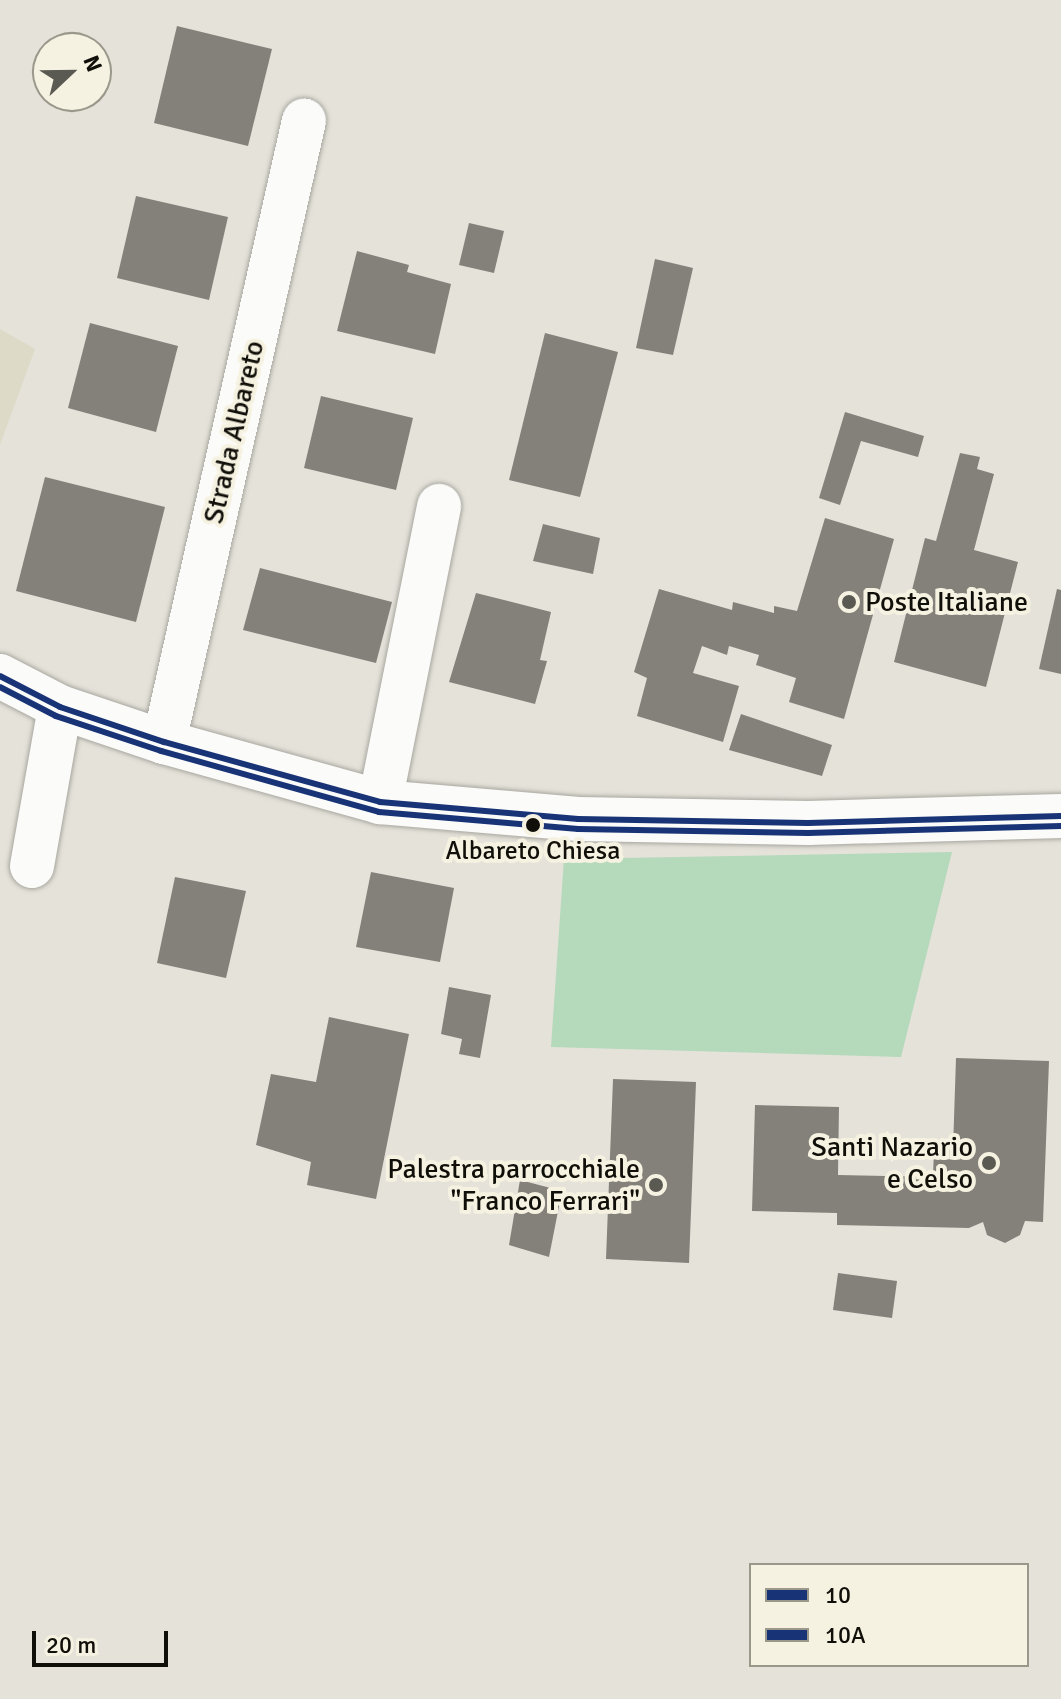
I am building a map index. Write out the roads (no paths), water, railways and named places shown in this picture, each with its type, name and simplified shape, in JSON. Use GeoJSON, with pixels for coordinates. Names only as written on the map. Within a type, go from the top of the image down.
{"type":"FeatureCollection","features":[{"type":"Feature","properties":{"kind":"street","name":"Strada Albareto"},"geometry":{"type":"LineString","coordinates":[[164,742],[304,121]]}},
{"type":"Feature","properties":{"kind":"street"},"geometry":{"type":"LineString","coordinates":[[380,802],[439,506]]}},
{"type":"Feature","properties":{"kind":"street"},"geometry":{"type":"LineString","coordinates":[[0,676],[60,707],[164,742],[380,802],[578,819],[808,823],[1061,816]]}},
{"type":"Feature","properties":{"kind":"street"},"geometry":{"type":"LineString","coordinates":[[32,866],[60,707]]}},
{"type":"Feature","properties":{"kind":"place","name":"Poste Italiane"},"geometry":{"type":"Point","coordinates":[849,602]}},
{"type":"Feature","properties":{"kind":"place","name":"Albareto Chiesa"},"geometry":{"type":"Point","coordinates":[533,825]}},
{"type":"Feature","properties":{"kind":"place","name":"Santi Nazario e Celso"},"geometry":{"type":"Point","coordinates":[989,1163]}},
{"type":"Feature","properties":{"kind":"place","name":"Palestra parrocchiale \"Franco Ferrari\""},"geometry":{"type":"Point","coordinates":[656,1185]}}]}
